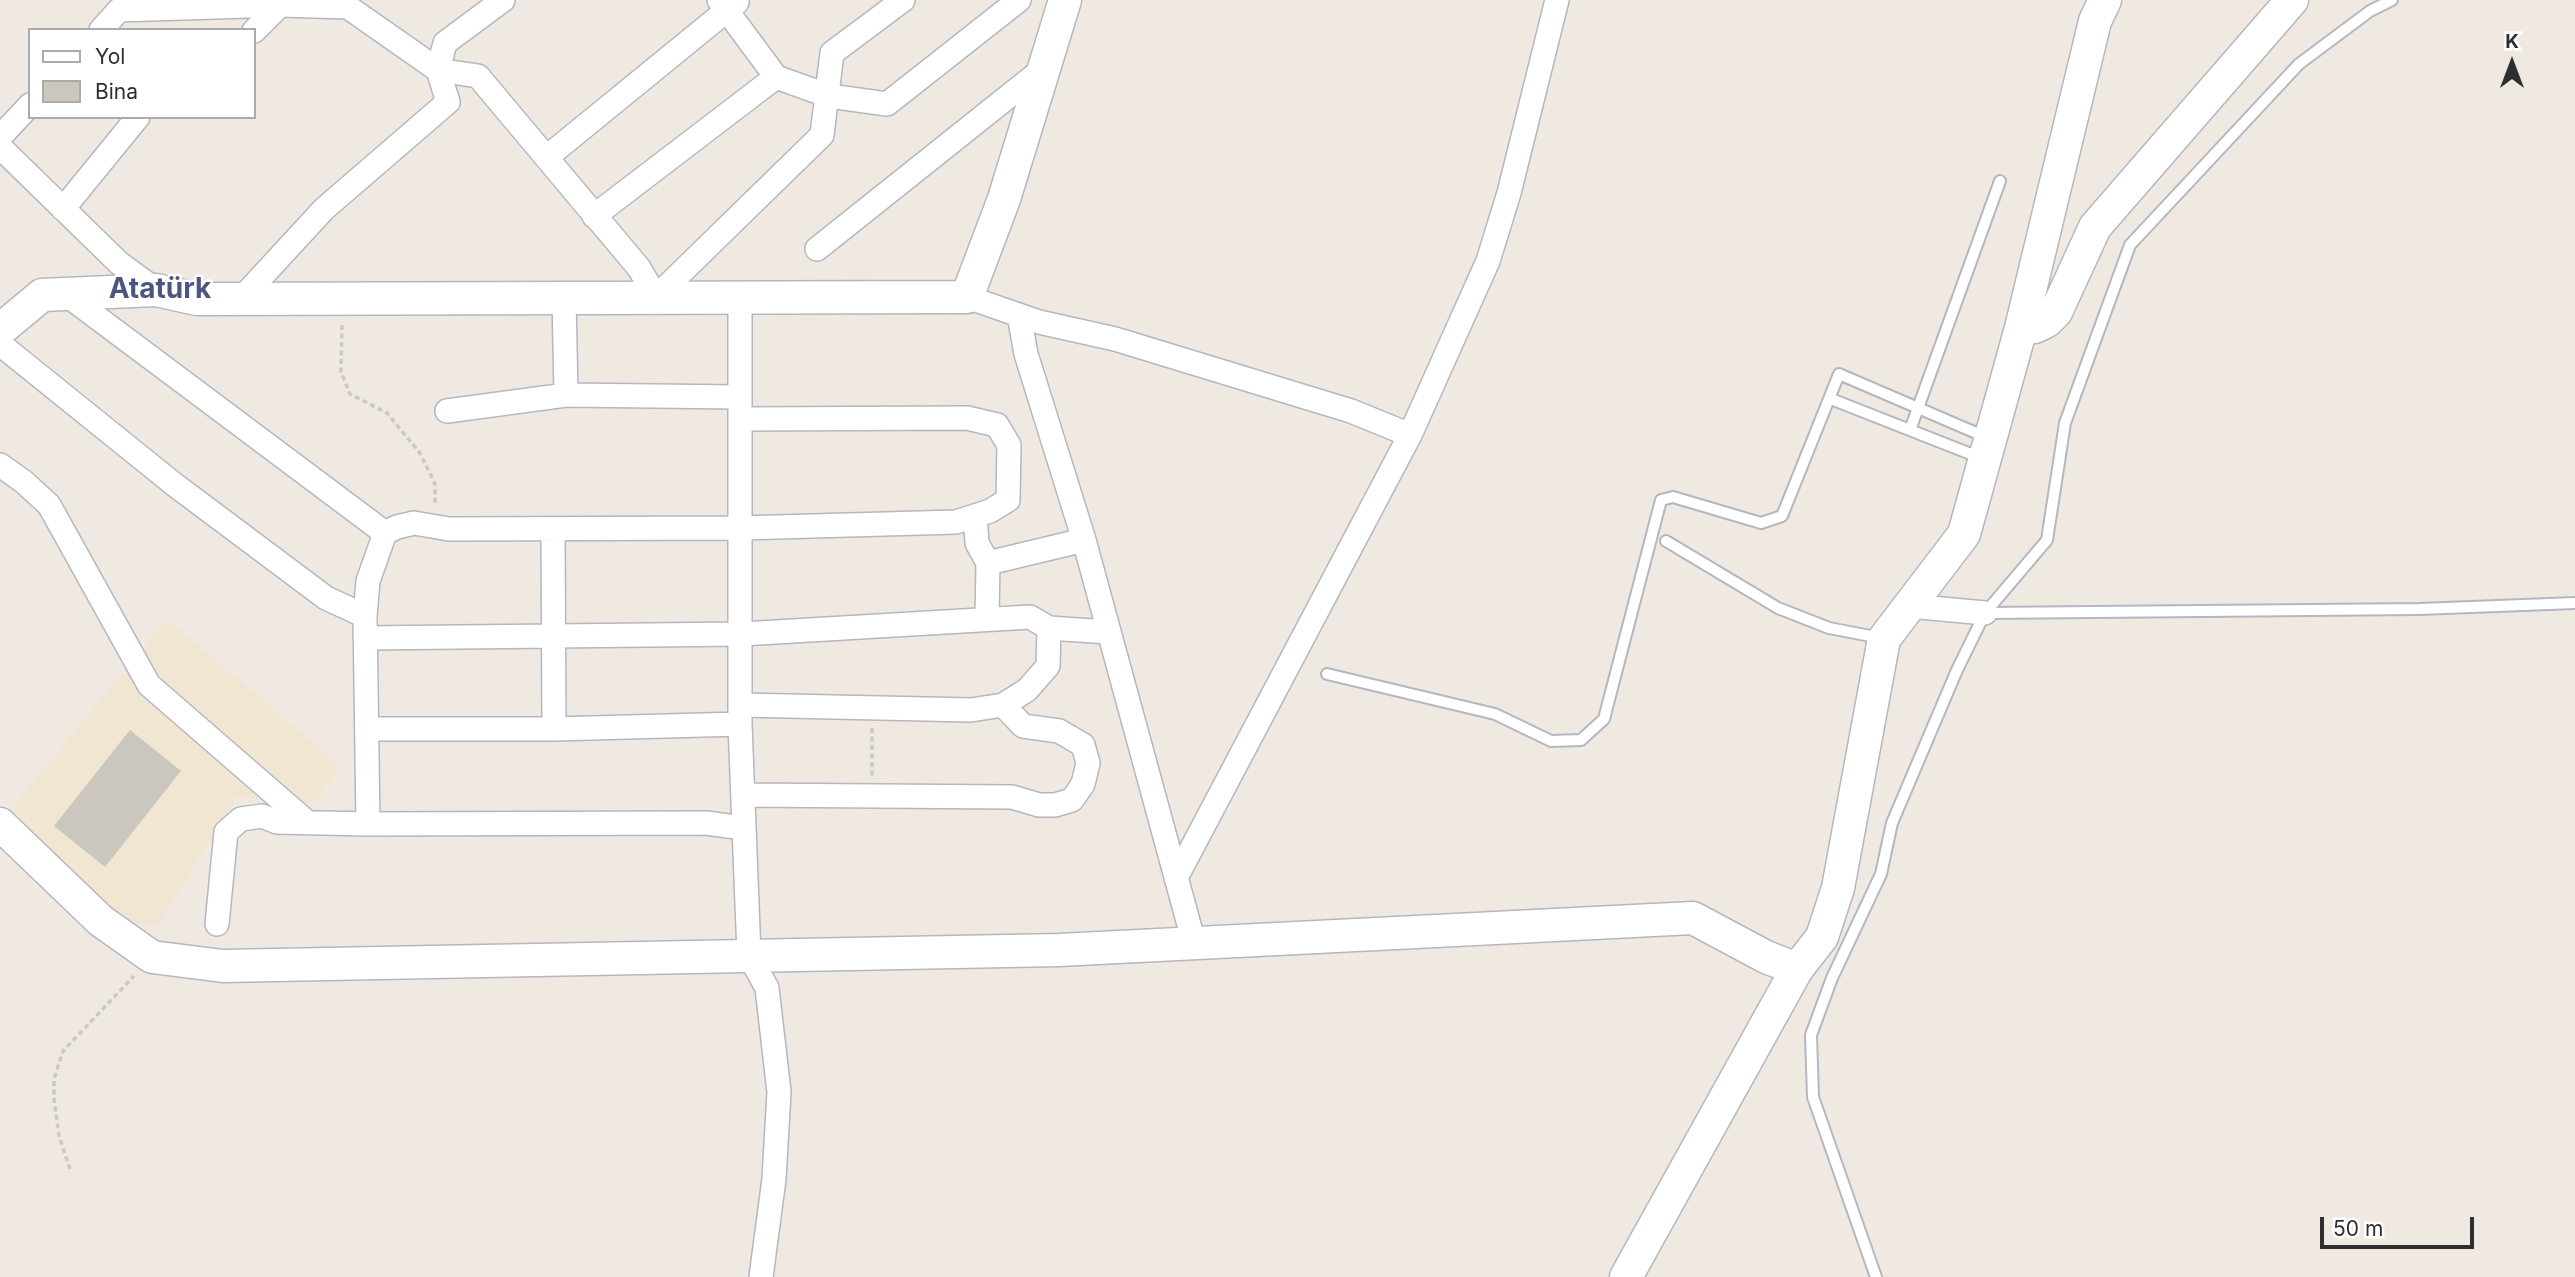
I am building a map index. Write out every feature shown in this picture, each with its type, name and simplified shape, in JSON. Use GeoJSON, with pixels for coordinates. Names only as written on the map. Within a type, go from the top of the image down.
{"type":"FeatureCollection","features":[{"type":"Feature","properties":{"kind":"street"},"geometry":{"type":"LineString","coordinates":[[241,299],[324,209],[447,102],[438,70],[445,43],[503,0]]}},
{"type":"Feature","properties":{"kind":"street"},"geometry":{"type":"LineString","coordinates":[[656,297],[822,135],[829,96],[832,53],[902,0]]}},
{"type":"Feature","properties":{"kind":"street"},"geometry":{"type":"LineString","coordinates":[[547,157],[728,3],[776,77],[829,96],[887,104],[1019,0]]}},
{"type":"Feature","properties":{"kind":"street"},"geometry":{"type":"LineString","coordinates":[[967,297],[1004,199],[1065,0]]}},
{"type":"Feature","properties":{"kind":"street"},"geometry":{"type":"LineString","coordinates":[[1176,878],[1410,435],[1492,251],[1557,0]]}},
{"type":"Feature","properties":{"kind":"street"},"geometry":{"type":"LineString","coordinates":[[1626,1277],[1797,969],[1822,937],[1838,888],[1884,639],[1964,534],[2021,328],[2095,21],[2105,0]]}},
{"type":"Feature","properties":{"kind":"street"},"geometry":{"type":"LineString","coordinates":[[2021,328],[2035,327],[2056,312],[2095,227],[2292,0]]}},
{"type":"Feature","properties":{"kind":"street"},"geometry":{"type":"LineString","coordinates":[[256,29],[279,5]]}},
{"type":"Feature","properties":{"kind":"street"},"geometry":{"type":"LineString","coordinates":[[103,28],[119,10],[279,5],[348,7],[438,70],[478,76],[639,268],[656,297]]}},
{"type":"Feature","properties":{"kind":"street"},"geometry":{"type":"LineString","coordinates":[[817,249],[1044,68]]}},
{"type":"Feature","properties":{"kind":"street"},"geometry":{"type":"LineString","coordinates":[[594,216],[776,77]]}},
{"type":"Feature","properties":{"kind":"street"},"geometry":{"type":"LineString","coordinates":[[0,137],[28,107]]}},
{"type":"Feature","properties":{"kind":"street"},"geometry":{"type":"LineString","coordinates":[[63,209],[136,119]]}},
{"type":"Feature","properties":{"kind":"street"},"geometry":{"type":"LineString","coordinates":[[0,147],[118,263],[156,290]]}},
{"type":"Feature","properties":{"kind":"street"},"geometry":{"type":"LineString","coordinates":[[0,330],[41,295],[156,290],[197,299],[967,297],[1019,315],[1115,339],[1324,403],[1410,435]]}},
{"type":"Feature","properties":{"kind":"street"},"geometry":{"type":"LineString","coordinates":[[67,295],[384,533]]}},
{"type":"Feature","properties":{"kind":"street"},"geometry":{"type":"LineString","coordinates":[[740,296],[741,714],[749,955],[767,988],[779,1092],[774,1179],[761,1277]]}},
{"type":"Feature","properties":{"kind":"street"},"geometry":{"type":"LineString","coordinates":[[564,297],[566,395]]}},
{"type":"Feature","properties":{"kind":"street"},"geometry":{"type":"LineString","coordinates":[[1019,315],[1026,354],[1084,540],[1194,943]]}},
{"type":"Feature","properties":{"kind":"street"},"geometry":{"type":"LineString","coordinates":[[0,344],[175,485],[365,627],[554,636],[742,634],[1030,617],[1049,628],[1108,632]]}},
{"type":"Feature","properties":{"kind":"street"},"geometry":{"type":"LineString","coordinates":[[384,533],[414,523],[436,527],[553,529],[741,528],[956,522],[1007,500],[1009,445],[997,425],[967,418],[740,408],[566,395],[447,411]]}},
{"type":"Feature","properties":{"kind":"street"},"geometry":{"type":"LineString","coordinates":[[0,465],[24,482],[54,513],[149,685],[308,823]]}},
{"type":"Feature","properties":{"kind":"street"},"geometry":{"type":"LineString","coordinates":[[975,516],[976,543],[988,563],[987,618]]}},
{"type":"Feature","properties":{"kind":"street"},"geometry":{"type":"LineString","coordinates":[[553,529],[554,729]]}},
{"type":"Feature","properties":{"kind":"street"},"geometry":{"type":"LineString","coordinates":[[368,824],[365,627],[368,581],[384,533]]}},
{"type":"Feature","properties":{"kind":"street"},"geometry":{"type":"LineString","coordinates":[[988,563],[1084,540]]}},
{"type":"Feature","properties":{"kind":"street"},"geometry":{"type":"LineString","coordinates":[[1909,606],[1984,613]]}},
{"type":"Feature","properties":{"kind":"street"},"geometry":{"type":"LineString","coordinates":[[368,729],[554,729],[741,714],[872,708],[971,710],[1003,705],[1027,690],[1048,666],[1049,628]]}},
{"type":"Feature","properties":{"kind":"street"},"geometry":{"type":"LineString","coordinates":[[743,794],[1012,797],[1039,805],[1055,805],[1072,800],[1083,784],[1088,763],[1083,745],[1059,732],[1023,726],[1003,705]]}},
{"type":"Feature","properties":{"kind":"street"},"geometry":{"type":"LineString","coordinates":[[216,924],[226,832],[240,819],[262,816],[277,822],[368,824],[706,823],[743,828]]}},
{"type":"Feature","properties":{"kind":"street"},"geometry":{"type":"LineString","coordinates":[[0,824],[100,921],[152,957],[223,966],[1059,950],[1693,918],[1766,957],[1797,969]]}},
{"type":"Feature","properties":{"kind":"lane"},"geometry":{"type":"LineString","coordinates":[[1876,1277],[1813,1097],[1811,1035],[1832,978],[1881,874],[1892,823],[1984,613],[2047,540],[2065,423],[2130,245],[2299,64],[2370,11],[2392,0]]}},
{"type":"Feature","properties":{"kind":"lane"},"geometry":{"type":"LineString","coordinates":[[1910,430],[2000,181]]}},
{"type":"Feature","properties":{"kind":"lane"},"geometry":{"type":"LineString","coordinates":[[1327,674],[1494,714],[1551,741],[1581,740],[1604,719],[1661,500],[1673,497],[1761,523],[1776,520],[1787,510],[1839,374],[1918,408],[1989,450]]}},
{"type":"Feature","properties":{"kind":"lane"},"geometry":{"type":"LineString","coordinates":[[1830,399],[1910,430],[1989,450]]}},
{"type":"Feature","properties":{"kind":"lane"},"geometry":{"type":"LineString","coordinates":[[1666,541],[1778,608],[1829,628],[1884,639]]}},
{"type":"Feature","properties":{"kind":"lane"},"geometry":{"type":"LineString","coordinates":[[1984,613],[2419,609],[2575,603]]}},
{"type":"Feature","properties":{"kind":"path"},"geometry":{"type":"LineString","coordinates":[[342,298],[341,372],[350,394],[387,413],[420,453],[435,484],[436,527]]}},
{"type":"Feature","properties":{"kind":"path"},"geometry":{"type":"LineString","coordinates":[[872,708],[873,796]]}},
{"type":"Feature","properties":{"kind":"path"},"geometry":{"type":"LineString","coordinates":[[70,1168],[58,1136],[54,1099],[54,1079],[63,1051],[152,957]]}},
{"type":"Feature","properties":{"kind":"shaded area"},"geometry":{"type":"Polygon","coordinates":[[[167,619],[340,766],[314,804],[236,797],[158,926],[111,919],[2,820],[167,619]]]}},
{"type":"Feature","properties":{"kind":"building"},"geometry":{"type":"Polygon","coordinates":[[[130,730],[181,771],[105,867],[54,826],[130,730]]]}},
{"type":"Feature","properties":{"kind":"district","name":"Atatürk"},"geometry":{"type":"Point","coordinates":[160,290]}}]}
